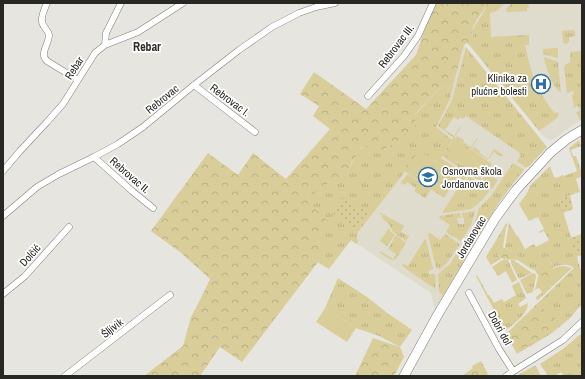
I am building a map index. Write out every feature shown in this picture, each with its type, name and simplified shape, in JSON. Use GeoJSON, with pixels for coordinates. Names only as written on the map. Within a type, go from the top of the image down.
{"type":"FeatureCollection","features":[{"type":"Feature","properties":{"kind":"main road","name":"Jordanovac"},"geometry":{"type":"LineString","coordinates":[[404,376],[437,316],[496,217],[516,190],[551,152],[567,139],[582,130]]}},
{"type":"Feature","properties":{"kind":"street"},"geometry":{"type":"LineString","coordinates":[[47,3],[42,19],[42,23],[49,34],[44,57],[47,61],[78,80]]}},
{"type":"Feature","properties":{"kind":"street"},"geometry":{"type":"LineString","coordinates":[[105,44],[106,33],[121,3]]}},
{"type":"Feature","properties":{"kind":"street","name":"Rebar"},"geometry":{"type":"LineString","coordinates":[[3,171],[63,104],[95,53],[105,44],[138,32],[183,3]]}},
{"type":"Feature","properties":{"kind":"street","name":"Rebrovac"},"geometry":{"type":"LineString","coordinates":[[3,216],[37,187],[118,144],[143,127],[239,50],[272,27],[298,13],[335,3]]}},
{"type":"Feature","properties":{"kind":"street","name":"Rebrovac III."},"geometry":{"type":"LineString","coordinates":[[368,96],[404,56],[418,36],[433,3]]}},
{"type":"Feature","properties":{"kind":"street","name":"Rebrovac I."},"geometry":{"type":"LineString","coordinates":[[194,85],[255,132]]}},
{"type":"Feature","properties":{"kind":"street","name":"Rebrovac II."},"geometry":{"type":"LineString","coordinates":[[94,157],[153,208]]}},
{"type":"Feature","properties":{"kind":"street","name":"Dolčić"},"geometry":{"type":"LineString","coordinates":[[3,294],[25,276],[69,227]]}},
{"type":"Feature","properties":{"kind":"street","name":"Dobri dol"},"geometry":{"type":"LineString","coordinates":[[469,294],[513,372]]}},
{"type":"Feature","properties":{"kind":"street","name":"Šljivik"},"geometry":{"type":"LineString","coordinates":[[66,376],[170,295]]}},
{"type":"Feature","properties":{"kind":"street"},"geometry":{"type":"LineString","coordinates":[[506,376],[563,340],[582,322]]}},
{"type":"Feature","properties":{"kind":"shaded area","name":"Klinika za plućne bolesti"},"geometry":{"type":"Polygon","coordinates":[[[489,3],[582,3],[582,119],[554,139],[551,140],[544,137],[471,47],[474,25],[489,3]]]}},
{"type":"Feature","properties":{"kind":"shaded area","name":"Osnovna škola Jordanovac"},"geometry":{"type":"Polygon","coordinates":[[[464,45],[547,147],[524,170],[498,204],[435,310],[431,293],[351,240],[306,200],[454,82],[464,45]]]}},
{"type":"Feature","properties":{"kind":"green space"},"geometry":{"type":"Polygon","coordinates":[[[434,3],[489,3],[474,25],[471,47],[467,43],[464,45],[454,82],[437,91],[415,114],[416,124],[414,130],[382,151],[368,146],[362,147],[351,163],[347,174],[335,178],[306,200],[329,222],[319,239],[320,246],[318,250],[312,255],[312,259],[318,262],[242,362],[220,347],[200,376],[144,376],[183,346],[191,317],[210,279],[180,252],[151,231],[208,153],[238,175],[253,153],[286,179],[330,129],[313,116],[319,106],[300,94],[314,72],[366,109],[416,55],[434,3]]]}},
{"type":"Feature","properties":{"kind":"green space"},"geometry":{"type":"Polygon","coordinates":[[[489,3],[505,3],[497,11],[490,13],[491,37],[529,35],[529,45],[525,45],[534,79],[540,92],[554,113],[557,112],[559,114],[558,117],[539,131],[471,47],[473,43],[473,29],[489,3]]]}},
{"type":"Feature","properties":{"kind":"green space"},"geometry":{"type":"Polygon","coordinates":[[[512,3],[528,3],[529,8],[527,8],[527,11],[507,12],[506,9],[512,3]]]}},
{"type":"Feature","properties":{"kind":"green space"},"geometry":{"type":"Polygon","coordinates":[[[575,30],[575,36],[569,37],[567,44],[563,43],[562,31],[575,30]]]}},
{"type":"Feature","properties":{"kind":"green space"},"geometry":{"type":"Polygon","coordinates":[[[466,47],[547,147],[528,167],[525,167],[517,161],[521,155],[519,154],[520,153],[466,116],[463,119],[460,117],[458,120],[454,117],[445,130],[454,136],[461,127],[454,138],[438,126],[452,100],[466,47]]]}},
{"type":"Feature","properties":{"kind":"green space"},"geometry":{"type":"Polygon","coordinates":[[[558,48],[558,58],[543,54],[543,49],[558,48]]]}},
{"type":"Feature","properties":{"kind":"green space"},"geometry":{"type":"Polygon","coordinates":[[[582,51],[582,119],[580,120],[576,112],[580,111],[579,107],[573,107],[573,91],[567,93],[564,67],[566,64],[570,63],[570,52],[582,51]]]}},
{"type":"Feature","properties":{"kind":"green space"},"geometry":{"type":"Polygon","coordinates":[[[544,57],[558,62],[561,93],[552,81],[544,57]]]}},
{"type":"Feature","properties":{"kind":"green space"},"geometry":{"type":"Polygon","coordinates":[[[454,82],[450,99],[436,127],[452,140],[444,153],[481,178],[483,183],[470,174],[470,172],[469,174],[442,156],[441,158],[467,175],[464,180],[432,159],[403,170],[404,173],[358,232],[358,242],[356,244],[351,240],[329,269],[312,259],[312,255],[320,246],[306,200],[321,187],[349,170],[356,156],[363,147],[368,146],[377,150],[384,150],[391,146],[416,124],[415,115],[437,91],[454,82]]]}},
{"type":"Feature","properties":{"kind":"green space"},"geometry":{"type":"Polygon","coordinates":[[[457,136],[471,147],[478,138],[471,149],[455,139],[457,136]]]}},
{"type":"Feature","properties":{"kind":"green space"},"geometry":{"type":"Polygon","coordinates":[[[454,138],[492,164],[483,178],[444,153],[454,138]]]}},
{"type":"Feature","properties":{"kind":"green space"},"geometry":{"type":"Polygon","coordinates":[[[579,140],[581,146],[571,150],[573,156],[576,156],[582,171],[582,176],[576,179],[580,192],[565,197],[560,201],[582,274],[582,304],[569,319],[552,333],[517,354],[506,334],[574,268],[567,265],[554,267],[546,256],[539,266],[533,270],[516,259],[519,256],[505,248],[509,223],[525,249],[534,244],[536,247],[549,240],[544,231],[539,233],[544,229],[538,217],[529,221],[519,204],[526,195],[530,186],[550,166],[554,177],[556,178],[577,171],[569,148],[579,140]]]}},
{"type":"Feature","properties":{"kind":"green space"},"geometry":{"type":"Polygon","coordinates":[[[456,141],[480,157],[472,171],[447,154],[456,141]]]}},
{"type":"Feature","properties":{"kind":"green space"},"geometry":{"type":"Polygon","coordinates":[[[474,147],[488,159],[494,149],[503,155],[502,157],[494,152],[488,160],[472,150],[474,147]]]}},
{"type":"Feature","properties":{"kind":"green space"},"geometry":{"type":"Polygon","coordinates":[[[417,149],[458,176],[444,198],[403,170],[417,149]]]}},
{"type":"Feature","properties":{"kind":"green space"},"geometry":{"type":"Polygon","coordinates":[[[417,153],[454,178],[442,196],[405,171],[417,153]]]}},
{"type":"Feature","properties":{"kind":"green space"},"geometry":{"type":"Polygon","coordinates":[[[513,163],[524,170],[498,204],[471,248],[463,243],[473,228],[479,208],[491,196],[513,163]]]}},
{"type":"Feature","properties":{"kind":"green space"},"geometry":{"type":"Polygon","coordinates":[[[488,171],[491,173],[490,175],[498,180],[492,189],[485,185],[483,178],[488,171]]]}},
{"type":"Feature","properties":{"kind":"green space"},"geometry":{"type":"Polygon","coordinates":[[[408,174],[431,190],[425,198],[414,191],[416,188],[407,182],[405,185],[401,182],[408,174]]]}},
{"type":"Feature","properties":{"kind":"green space"},"geometry":{"type":"Polygon","coordinates":[[[469,176],[489,190],[489,192],[471,209],[444,213],[443,211],[459,187],[462,188],[469,176]]]}},
{"type":"Feature","properties":{"kind":"green space"},"geometry":{"type":"Polygon","coordinates":[[[570,195],[573,209],[563,213],[560,201],[570,195]]]}},
{"type":"Feature","properties":{"kind":"green space"},"geometry":{"type":"Polygon","coordinates":[[[344,196],[355,205],[370,213],[356,230],[351,228],[352,225],[341,216],[336,216],[331,211],[344,196]]]}},
{"type":"Feature","properties":{"kind":"green space"},"geometry":{"type":"Polygon","coordinates":[[[475,211],[471,225],[461,241],[446,232],[450,225],[439,218],[440,216],[460,213],[461,218],[457,218],[458,224],[464,224],[462,213],[475,211]]]}},
{"type":"Feature","properties":{"kind":"green space"},"geometry":{"type":"Polygon","coordinates":[[[379,212],[404,226],[401,232],[409,236],[406,241],[393,232],[389,224],[382,218],[383,216],[379,212]]]}},
{"type":"Feature","properties":{"kind":"green space"},"geometry":{"type":"Polygon","coordinates":[[[507,222],[503,247],[497,255],[502,258],[491,265],[486,257],[507,222]]]}},
{"type":"Feature","properties":{"kind":"green space"},"geometry":{"type":"Polygon","coordinates":[[[389,228],[395,235],[387,246],[380,241],[389,228]]]}},
{"type":"Feature","properties":{"kind":"green space"},"geometry":{"type":"Polygon","coordinates":[[[430,233],[440,240],[445,234],[460,244],[446,264],[440,269],[436,268],[428,234],[430,233]]]}},
{"type":"Feature","properties":{"kind":"green space"},"geometry":{"type":"Polygon","coordinates":[[[582,234],[582,255],[576,257],[570,238],[582,234]]]}},
{"type":"Feature","properties":{"kind":"green space"},"geometry":{"type":"Polygon","coordinates":[[[396,235],[406,243],[396,259],[392,260],[379,252],[380,251],[393,259],[396,254],[388,249],[396,235]]]}},
{"type":"Feature","properties":{"kind":"green space"},"geometry":{"type":"Polygon","coordinates":[[[425,239],[433,269],[428,271],[429,274],[435,274],[435,289],[402,266],[403,264],[408,266],[425,239]]]}},
{"type":"Feature","properties":{"kind":"green space"},"geometry":{"type":"Polygon","coordinates":[[[462,245],[469,252],[443,295],[439,292],[438,274],[450,264],[462,245]]]}},
{"type":"Feature","properties":{"kind":"green space"},"geometry":{"type":"Polygon","coordinates":[[[503,247],[519,256],[515,261],[513,259],[505,259],[497,255],[503,247]]]}},
{"type":"Feature","properties":{"kind":"green space"},"geometry":{"type":"Polygon","coordinates":[[[546,256],[556,274],[548,279],[546,277],[542,281],[534,269],[539,266],[537,263],[546,256]]]}},
{"type":"Feature","properties":{"kind":"green space"},"geometry":{"type":"Polygon","coordinates":[[[504,259],[508,260],[517,280],[512,283],[506,271],[498,276],[492,267],[504,259]]]}},
{"type":"Feature","properties":{"kind":"green space"},"geometry":{"type":"Polygon","coordinates":[[[512,259],[532,273],[519,279],[511,263],[512,259]]]}},
{"type":"Feature","properties":{"kind":"green space"},"geometry":{"type":"Polygon","coordinates":[[[564,266],[572,268],[538,300],[536,299],[536,297],[542,292],[539,288],[535,290],[538,277],[539,276],[542,280],[556,267],[564,266]]]}},
{"type":"Feature","properties":{"kind":"green space"},"geometry":{"type":"Polygon","coordinates":[[[533,273],[536,276],[533,292],[527,294],[520,280],[533,273]]]}},
{"type":"Feature","properties":{"kind":"green space"},"geometry":{"type":"Polygon","coordinates":[[[477,275],[494,303],[502,299],[504,302],[516,295],[512,286],[519,282],[526,298],[518,304],[520,307],[528,303],[526,311],[520,319],[505,331],[476,276],[477,275]]]}},
{"type":"Feature","properties":{"kind":"green space"},"geometry":{"type":"Polygon","coordinates":[[[338,278],[412,330],[400,347],[379,336],[356,328],[325,308],[338,278]]]}},
{"type":"Feature","properties":{"kind":"green space"},"geometry":{"type":"Polygon","coordinates":[[[541,307],[562,324],[541,339],[517,352],[508,335],[541,307]]]}},
{"type":"Feature","properties":{"kind":"green space"},"geometry":{"type":"Polygon","coordinates":[[[325,308],[356,328],[347,342],[316,322],[325,308]]]}},
{"type":"Feature","properties":{"kind":"green space"},"geometry":{"type":"Polygon","coordinates":[[[582,333],[582,376],[563,376],[561,372],[555,376],[548,376],[540,364],[563,349],[582,333]]]}},
{"type":"Feature","properties":{"kind":"green space"},"geometry":{"type":"Polygon","coordinates":[[[373,338],[400,347],[404,357],[394,376],[355,376],[373,338]]]}},
{"type":"Feature","properties":{"kind":"green space"},"geometry":{"type":"Polygon","coordinates":[[[481,361],[488,374],[485,376],[462,376],[473,368],[472,366],[481,361]]]}},
{"type":"Feature","properties":{"kind":"green space"},"geometry":{"type":"Polygon","coordinates":[[[536,366],[541,376],[516,376],[536,366]]]}},
{"type":"Feature","properties":{"kind":"place","name":"Klinika za plućne bolesti"},"geometry":{"type":"Point","coordinates":[541,84]}},
{"type":"Feature","properties":{"kind":"place","name":"Osnovna škola Jordanovac"},"geometry":{"type":"Point","coordinates":[428,177]}},
{"type":"Feature","properties":{"kind":"district","name":"Rebar"},"geometry":{"type":"Point","coordinates":[147,47]}}]}
